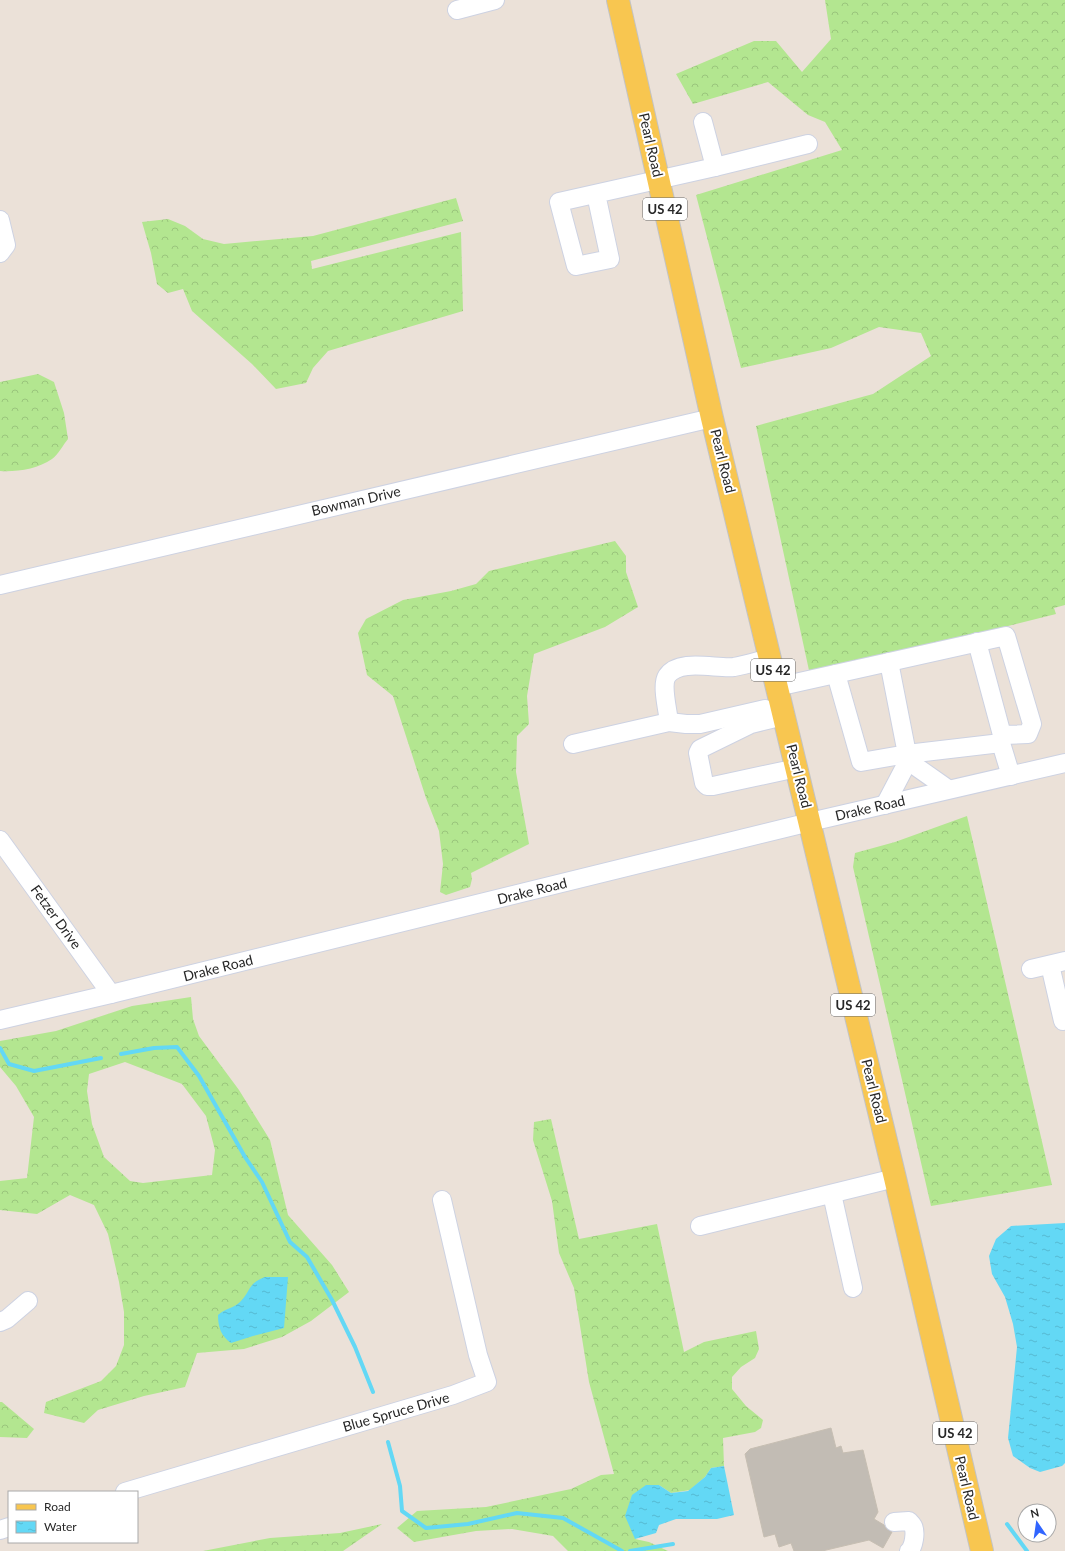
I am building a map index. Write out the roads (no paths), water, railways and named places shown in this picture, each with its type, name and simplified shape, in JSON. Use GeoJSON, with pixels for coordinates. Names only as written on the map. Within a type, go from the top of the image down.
{"type":"FeatureCollection","features":[{"type":"Feature","properties":{"kind":"main road","name":"Pearl Road"},"geometry":{"type":"LineString","coordinates":[[618,0],[712,418],[895,1178],[982,1551]]}},
{"type":"Feature","properties":{"kind":"street"},"geometry":{"type":"LineString","coordinates":[[457,10],[495,0]]}},
{"type":"Feature","properties":{"kind":"street"},"geometry":{"type":"LineString","coordinates":[[703,122],[715,167]]}},
{"type":"Feature","properties":{"kind":"street"},"geometry":{"type":"LineString","coordinates":[[596,194],[808,144]]}},
{"type":"Feature","properties":{"kind":"street"},"geometry":{"type":"LineString","coordinates":[[0,220],[6,245],[0,253]]}},
{"type":"Feature","properties":{"kind":"street","name":"Bowman Drive"},"geometry":{"type":"LineString","coordinates":[[0,585],[712,418]]}},
{"type":"Feature","properties":{"kind":"street"},"geometry":{"type":"LineString","coordinates":[[797,768],[710,786],[704,783],[698,753],[700,749],[751,724],[781,703],[836,674],[1006,636],[1032,724],[1028,734],[907,757],[861,762],[836,674]]}},
{"type":"Feature","properties":{"kind":"street"},"geometry":{"type":"LineString","coordinates":[[977,642],[1011,776]]}},
{"type":"Feature","properties":{"kind":"street"},"geometry":{"type":"LineString","coordinates":[[669,722],[664,684],[667,676],[671,673],[686,666],[734,667],[770,658]]}},
{"type":"Feature","properties":{"kind":"street"},"geometry":{"type":"LineString","coordinates":[[885,805],[907,757],[889,662]]}},
{"type":"Feature","properties":{"kind":"street"},"geometry":{"type":"LineString","coordinates":[[573,744],[669,722],[700,724],[781,703]]}},
{"type":"Feature","properties":{"kind":"street"},"geometry":{"type":"LineString","coordinates":[[907,757],[948,789]]}},
{"type":"Feature","properties":{"kind":"street","name":"Drake Road"},"geometry":{"type":"LineString","coordinates":[[0,1020],[810,822],[1065,763]]}},
{"type":"Feature","properties":{"kind":"street","name":"Fetzer Drive"},"geometry":{"type":"LineString","coordinates":[[0,840],[111,994]]}},
{"type":"Feature","properties":{"kind":"street"},"geometry":{"type":"LineString","coordinates":[[1031,969],[1058,963],[1063,1021]]}},
{"type":"Feature","properties":{"kind":"street"},"geometry":{"type":"LineString","coordinates":[[700,1226],[895,1178]]}},
{"type":"Feature","properties":{"kind":"street"},"geometry":{"type":"LineString","coordinates":[[832,1194],[853,1288]]}},
{"type":"Feature","properties":{"kind":"street","name":"Blue Spruce Drive"},"geometry":{"type":"LineString","coordinates":[[128,1491],[453,1395],[487,1382],[478,1355],[442,1200]]}},
{"type":"Feature","properties":{"kind":"street"},"geometry":{"type":"LineString","coordinates":[[0,1322],[7,1319],[28,1301]]}},
{"type":"Feature","properties":{"kind":"street"},"geometry":{"type":"LineString","coordinates":[[894,1522],[909,1521],[914,1527],[913,1542],[909,1551]]}},
{"type":"Feature","properties":{"kind":"water"},"geometry":{"type":"Polygon","coordinates":[[[1065,1223],[1065,1463],[1062,1466],[1040,1472],[1030,1468],[1013,1456],[1008,1438],[1017,1347],[1013,1324],[1005,1297],[992,1274],[989,1256],[996,1239],[1011,1226],[1065,1223]]]}},
{"type":"Feature","properties":{"kind":"water"},"geometry":{"type":"Polygon","coordinates":[[[265,1277],[288,1277],[284,1328],[231,1343],[221,1331],[218,1315],[238,1304],[255,1282],[265,1277]]]}},
{"type":"Feature","properties":{"kind":"water"},"geometry":{"type":"Polygon","coordinates":[[[724,1466],[734,1515],[717,1519],[676,1519],[659,1525],[656,1533],[635,1539],[625,1516],[632,1495],[646,1485],[659,1485],[671,1493],[688,1491],[705,1477],[711,1468],[724,1466]]]}},
{"type":"Feature","properties":{"kind":"waterway"},"geometry":{"type":"LineString","coordinates":[[121,1054],[154,1048],[177,1047],[199,1076],[245,1157],[262,1182],[290,1242],[307,1257],[332,1300],[355,1347],[373,1392]]}},
{"type":"Feature","properties":{"kind":"waterway"},"geometry":{"type":"LineString","coordinates":[[0,1048],[9,1064],[34,1071],[101,1058]]}},
{"type":"Feature","properties":{"kind":"waterway"},"geometry":{"type":"LineString","coordinates":[[388,1442],[400,1486],[402,1511],[426,1528],[468,1524],[517,1513],[563,1518],[622,1551]]}},
{"type":"Feature","properties":{"kind":"waterway"},"geometry":{"type":"LineString","coordinates":[[1007,1524],[1027,1551]]}},
{"type":"Feature","properties":{"kind":"waterway"},"geometry":{"type":"LineString","coordinates":[[630,1551],[673,1544]]}}]}
